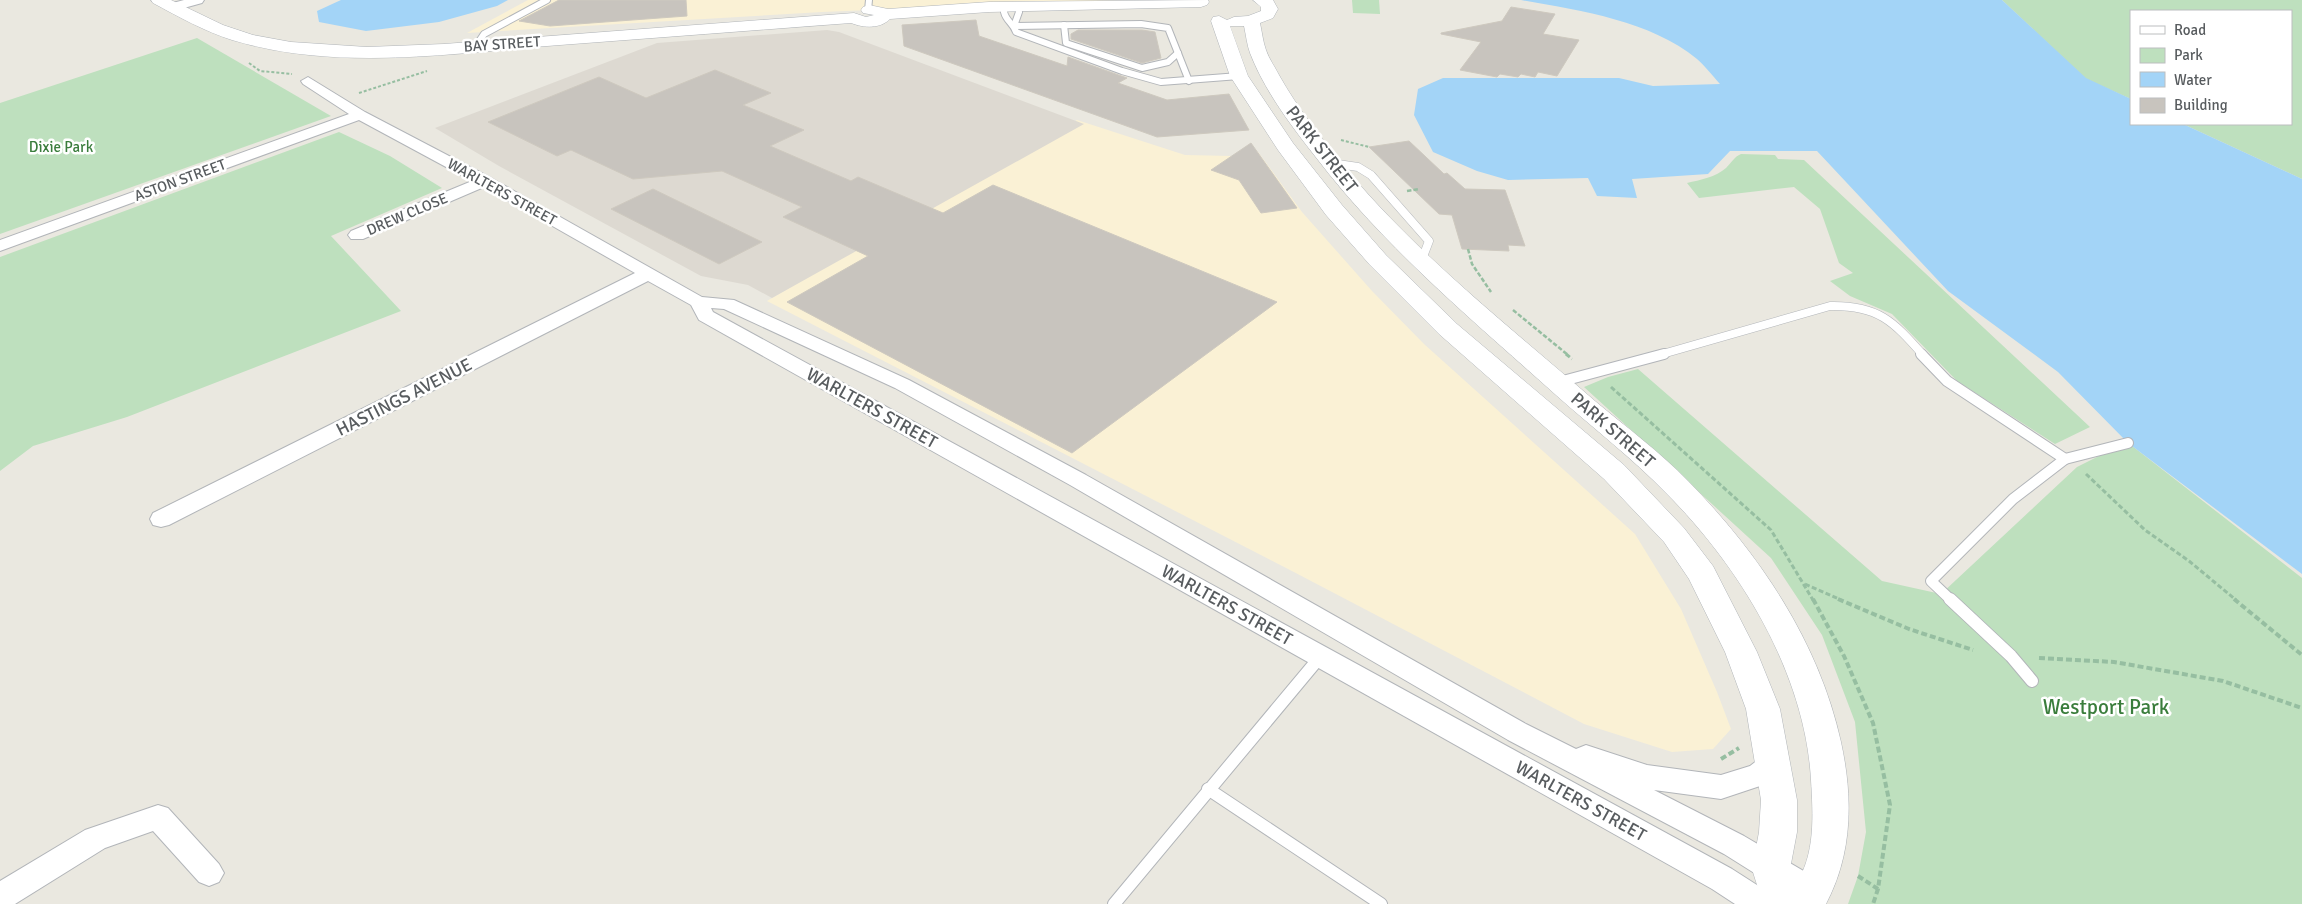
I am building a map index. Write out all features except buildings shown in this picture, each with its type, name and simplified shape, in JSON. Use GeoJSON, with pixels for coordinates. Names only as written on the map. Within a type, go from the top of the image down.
{"type":"FeatureCollection","features":[{"type":"Feature","properties":{"kind":"street"},"geometry":{"type":"LineString","coordinates":[[166,4],[198,0]]}},
{"type":"Feature","properties":{"kind":"street"},"geometry":{"type":"LineString","coordinates":[[1201,4],[1204,16],[1219,21],[1251,21],[1267,14],[1270,9],[1268,4],[1261,0]]}},
{"type":"Feature","properties":{"kind":"street","name":"BAY STREET"},"geometry":{"type":"LineString","coordinates":[[166,4],[232,34],[253,40],[297,48],[384,52],[476,46],[863,9],[858,21],[869,22],[881,19],[885,14],[989,7],[1201,4]]}},
{"type":"Feature","properties":{"kind":"street","name":"BAY STREET"},"geometry":{"type":"LineString","coordinates":[[902,13],[1012,17],[1201,4]]}},
{"type":"Feature","properties":{"kind":"street","name":"PARK STREET"},"geometry":{"type":"LineString","coordinates":[[1219,21],[1226,32],[1232,65],[1285,146],[1334,210],[1378,260],[1448,329],[1614,472],[1674,535],[1702,574],[1741,652],[1763,709],[1779,800],[1778,832],[1771,869],[1800,900],[1827,860],[1830,843],[1831,780],[1827,748],[1816,710],[1789,638],[1756,580],[1707,518],[1569,374],[1421,262],[1364,203],[1285,102],[1256,46],[1251,21]]}},
{"type":"Feature","properties":{"kind":"street","name":"WARLTERS STREET"},"geometry":{"type":"LineString","coordinates":[[308,81],[360,115],[485,181],[698,302],[728,304],[902,384],[1078,480],[1517,732],[1734,845],[1771,869]]}},
{"type":"Feature","properties":{"kind":"street","name":"ASTON STREET"},"geometry":{"type":"LineString","coordinates":[[0,246],[360,115]]}},
{"type":"Feature","properties":{"kind":"street","name":"DREW CLOSE"},"geometry":{"type":"LineString","coordinates":[[357,235],[485,181]]}},
{"type":"Feature","properties":{"kind":"street","name":"HASTINGS AVENUE"},"geometry":{"type":"LineString","coordinates":[[161,519],[647,274]]}},
{"type":"Feature","properties":{"kind":"street","name":"WARLTERS STREET"},"geometry":{"type":"LineString","coordinates":[[698,302],[706,316],[1722,879],[1760,904]]}},
{"type":"Feature","properties":{"kind":"street","name":"WARLTERS STREET"},"geometry":{"type":"LineString","coordinates":[[1517,732],[1648,777],[1721,787],[1759,775],[1773,764]]}},
{"type":"Feature","properties":{"kind":"street"},"geometry":{"type":"LineString","coordinates":[[0,898],[95,839],[158,818],[209,873]]}},
{"type":"Feature","properties":{"kind":"lane"},"geometry":{"type":"LineString","coordinates":[[476,46],[484,34],[547,0]]}},
{"type":"Feature","properties":{"kind":"lane"},"geometry":{"type":"LineString","coordinates":[[1189,81],[1168,28],[1141,24],[1064,25],[1012,17],[1016,32],[1122,71],[1161,82],[1189,81],[1239,76]]}},
{"type":"Feature","properties":{"kind":"lane"},"geometry":{"type":"LineString","coordinates":[[1064,25],[1066,43],[1158,72],[1169,66],[1168,62],[1178,53]]}},
{"type":"Feature","properties":{"kind":"lane"},"geometry":{"type":"LineString","coordinates":[[1569,374],[1604,372],[1830,306],[1849,305],[1871,310],[1888,318],[1932,368],[1947,381],[2064,460]]}},
{"type":"Feature","properties":{"kind":"lane"},"geometry":{"type":"LineString","coordinates":[[2032,681],[2011,656],[1930,581],[2013,499],[2064,460],[2128,443]]}},
{"type":"Feature","properties":{"kind":"lane"},"geometry":{"type":"LineString","coordinates":[[1114,904],[1320,657]]}},
{"type":"Feature","properties":{"kind":"lane"},"geometry":{"type":"LineString","coordinates":[[1208,789],[1381,904]]}},
{"type":"Feature","properties":{"kind":"path"},"geometry":{"type":"LineString","coordinates":[[249,63],[260,71],[292,74],[308,81]]}},
{"type":"Feature","properties":{"kind":"path"},"geometry":{"type":"LineString","coordinates":[[337,100],[430,70]]}},
{"type":"Feature","properties":{"kind":"path"},"geometry":{"type":"LineString","coordinates":[[1414,190],[1419,189]]}},
{"type":"Feature","properties":{"kind":"path"},"geometry":{"type":"LineString","coordinates":[[1468,249],[1472,264],[1496,299]]}},
{"type":"Feature","properties":{"kind":"path"},"geometry":{"type":"LineString","coordinates":[[1511,309],[1526,319],[1569,374]]}},
{"type":"Feature","properties":{"kind":"path"},"geometry":{"type":"LineString","coordinates":[[1610,386],[1771,530],[1804,583],[1844,656],[1873,723],[1890,804],[1878,889],[1873,904]]}},
{"type":"Feature","properties":{"kind":"path"},"geometry":{"type":"LineString","coordinates":[[2064,460],[2083,471],[2145,530],[2189,561],[2302,655]]}},
{"type":"Feature","properties":{"kind":"path"},"geometry":{"type":"LineString","coordinates":[[1804,583],[1886,620],[1948,644],[1998,655],[2114,662],[2186,674],[2223,681],[2302,708]]}},
{"type":"Feature","properties":{"kind":"path"},"geometry":{"type":"LineString","coordinates":[[1716,763],[1740,747],[1740,738]]}},
{"type":"Feature","properties":{"kind":"path"},"geometry":{"type":"LineString","coordinates":[[1858,876],[1878,889]]}},
{"type":"Feature","properties":{"kind":"shaded area"},"geometry":{"type":"Polygon","coordinates":[[[528,0],[1119,0],[822,12],[467,33],[528,0]]]}},
{"type":"Feature","properties":{"kind":"shaded area"},"geometry":{"type":"Polygon","coordinates":[[[827,30],[839,32],[1084,124],[772,298],[748,285],[701,276],[499,166],[435,128],[657,43],[827,30]]]}},
{"type":"Feature","properties":{"kind":"shaded area"},"geometry":{"type":"Polygon","coordinates":[[[1077,120],[1185,155],[1232,156],[1258,152],[1302,212],[1372,291],[1424,344],[1635,534],[1681,609],[1731,729],[1713,749],[1672,752],[1584,724],[1290,570],[767,301],[1077,120]]]}},
{"type":"Feature","properties":{"kind":"green space"},"geometry":{"type":"Polygon","coordinates":[[[1352,0],[1379,0],[1380,14],[1353,13],[1352,0]]]}},
{"type":"Feature","properties":{"kind":"green space"},"geometry":{"type":"Polygon","coordinates":[[[2002,0],[2302,0],[2302,179],[2185,125],[2292,125],[2292,10],[2130,10],[2130,99],[2086,79],[2002,0]]]}},
{"type":"Feature","properties":{"kind":"green space","name":"Dixie Park"},"geometry":{"type":"Polygon","coordinates":[[[197,38],[331,116],[0,234],[0,103],[197,38]]]}},
{"type":"Feature","properties":{"kind":"green space"},"geometry":{"type":"Polygon","coordinates":[[[339,132],[390,156],[442,188],[331,236],[401,311],[127,417],[33,446],[0,471],[0,257],[339,132]]]}},
{"type":"Feature","properties":{"kind":"green space"},"geometry":{"type":"Polygon","coordinates":[[[1741,154],[1775,155],[1778,159],[1804,160],[2090,427],[2055,444],[1957,381],[1892,314],[1850,296],[1830,281],[1853,273],[1839,263],[1820,209],[1794,187],[1699,198],[1687,183],[1718,174],[1741,154]]]}},
{"type":"Feature","properties":{"kind":"green space","name":"Westport Park"},"geometry":{"type":"Polygon","coordinates":[[[1638,369],[1882,581],[1941,594],[2077,467],[2127,442],[2302,578],[2302,904],[1848,904],[1858,876],[1866,832],[1855,722],[1822,635],[1771,558],[1584,387],[1608,377],[1638,369]]]}},
{"type":"Feature","properties":{"kind":"water"},"geometry":{"type":"Polygon","coordinates":[[[341,0],[508,0],[497,6],[439,22],[366,31],[319,22],[317,11],[341,0]]]}},
{"type":"Feature","properties":{"kind":"water"},"geometry":{"type":"Polygon","coordinates":[[[1521,0],[2002,0],[2086,78],[2130,99],[2130,125],[2185,125],[2302,179],[2302,574],[2128,443],[2058,372],[1948,291],[1817,151],[1730,151],[1708,174],[1632,179],[1637,198],[1597,196],[1588,178],[1508,180],[1477,171],[1433,152],[1414,115],[1418,89],[1443,78],[1619,78],[1653,86],[1720,84],[1697,59],[1658,35],[1614,19],[1521,0]]]}}]}
